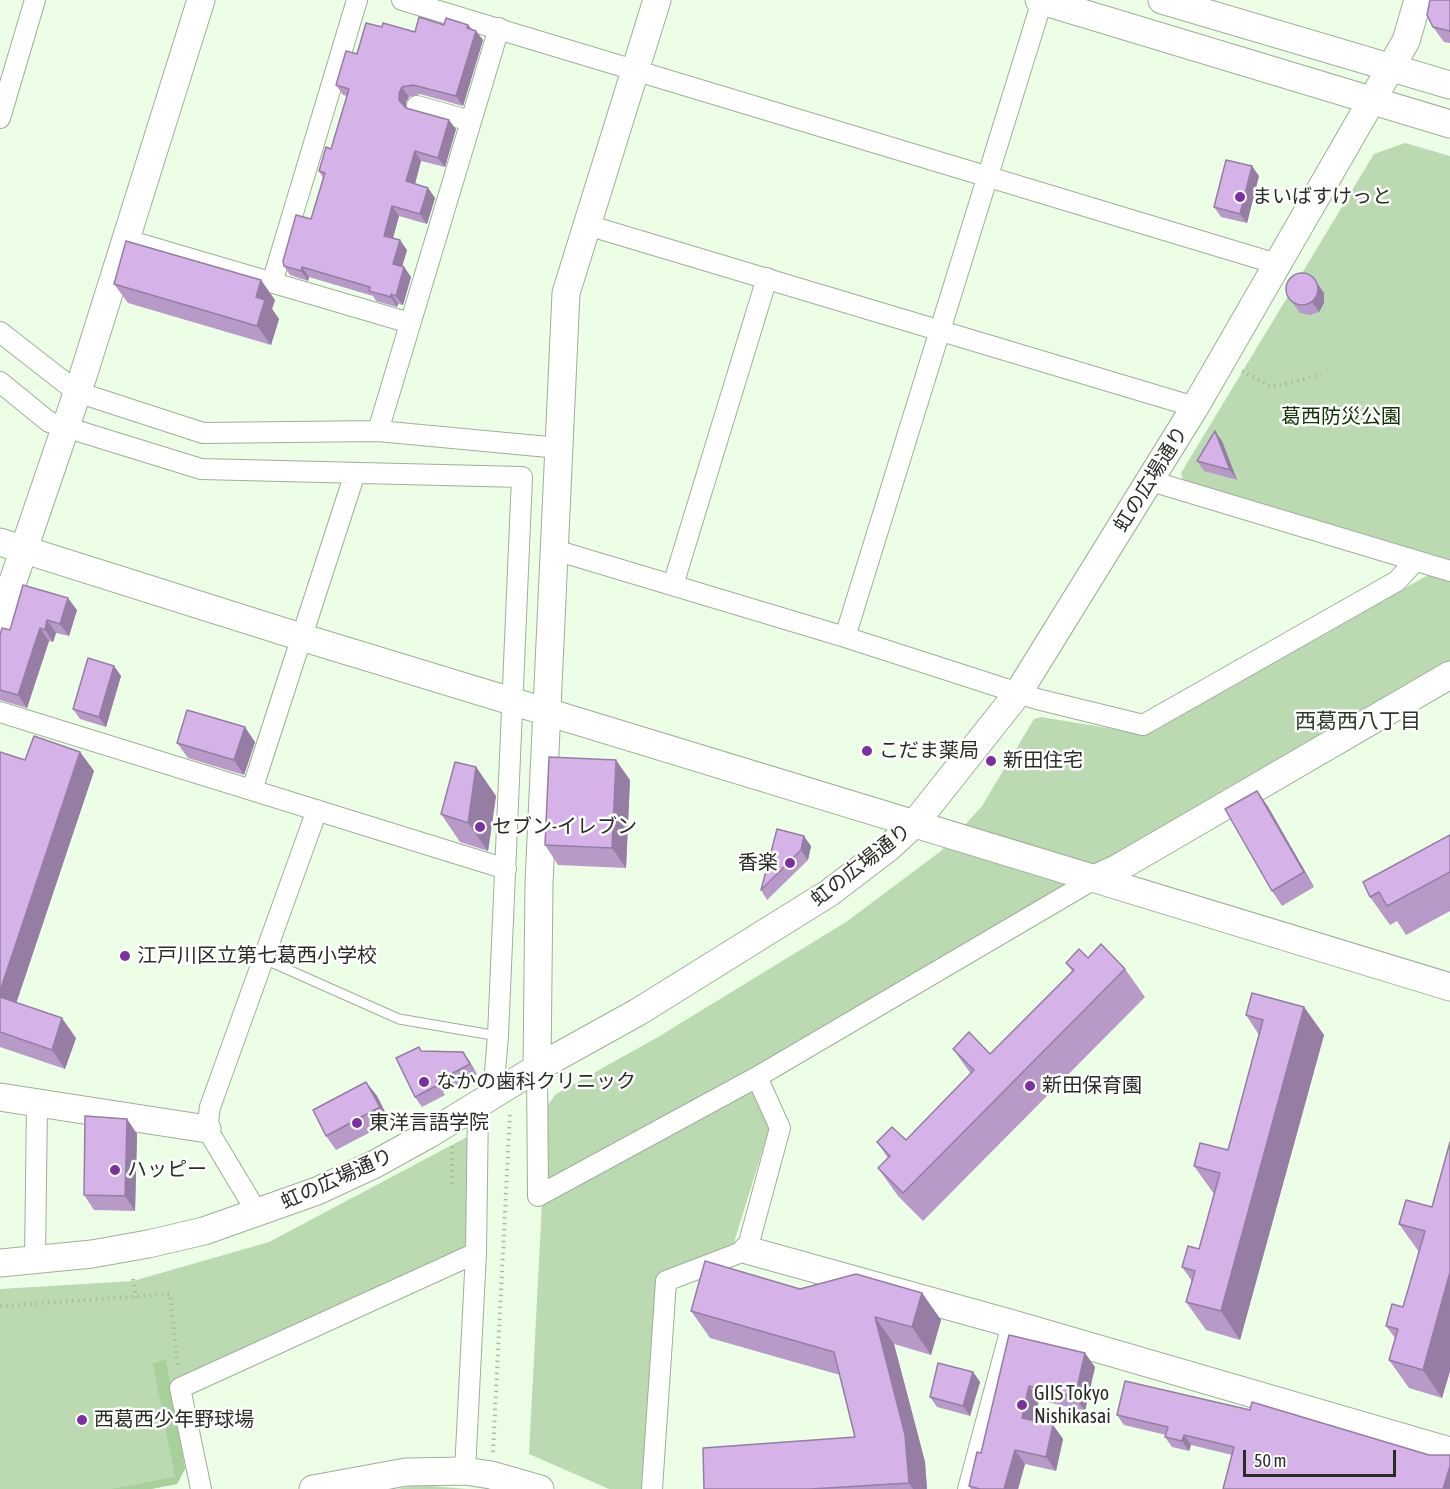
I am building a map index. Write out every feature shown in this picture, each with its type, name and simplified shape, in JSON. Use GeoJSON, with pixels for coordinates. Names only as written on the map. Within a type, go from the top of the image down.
{"type":"FeatureCollection","features":[{"type":"Feature","properties":{"kind":"street"},"geometry":{"type":"LineString","coordinates":[[0,118],[35,0]]}},
{"type":"Feature","properties":{"kind":"street"},"geometry":{"type":"LineString","coordinates":[[0,619],[11,545],[77,392],[127,240],[201,0]]}},
{"type":"Feature","properties":{"kind":"street"},"geometry":{"type":"LineString","coordinates":[[272,282],[357,0]]}},
{"type":"Feature","properties":{"kind":"street"},"geometry":{"type":"LineString","coordinates":[[402,0],[1277,264]]}},
{"type":"Feature","properties":{"kind":"street"},"geometry":{"type":"LineString","coordinates":[[657,0],[566,293],[539,883],[538,1196],[757,1077],[1095,878],[1118,868],[1450,675]]}},
{"type":"Feature","properties":{"kind":"street"},"geometry":{"type":"LineString","coordinates":[[845,637],[1040,0],[1450,124]]}},
{"type":"Feature","properties":{"kind":"street"},"geometry":{"type":"LineString","coordinates":[[1162,0],[1450,85]]}},
{"type":"Feature","properties":{"kind":"street","name":"虹の広場通り"},"geometry":{"type":"LineString","coordinates":[[0,1263],[34,1261],[148,1244],[204,1231],[258,1214],[317,1191],[375,1164],[494,1104],[537,1068],[638,1012],[829,893],[888,848],[915,823],[1018,693],[1196,407],[1370,99],[1406,41],[1418,0]]}},
{"type":"Feature","properties":{"kind":"street"},"geometry":{"type":"LineString","coordinates":[[378,431],[499,28]]}},
{"type":"Feature","properties":{"kind":"street"},"geometry":{"type":"LineString","coordinates":[[417,106],[471,121]]}},
{"type":"Feature","properties":{"kind":"street"},"geometry":{"type":"LineString","coordinates":[[587,225],[1196,407]]}},
{"type":"Feature","properties":{"kind":"street"},"geometry":{"type":"LineString","coordinates":[[127,240],[410,323]]}},
{"type":"Feature","properties":{"kind":"street"},"geometry":{"type":"LineString","coordinates":[[673,585],[767,278]]}},
{"type":"Feature","properties":{"kind":"street"},"geometry":{"type":"LineString","coordinates":[[0,332],[77,392],[203,433],[378,431],[559,448]]}},
{"type":"Feature","properties":{"kind":"street"},"geometry":{"type":"LineString","coordinates":[[0,382],[49,422],[201,469],[522,477],[498,1036],[494,1104],[476,1253],[465,1471]]}},
{"type":"Feature","properties":{"kind":"street"},"geometry":{"type":"LineString","coordinates":[[252,790],[355,473]]}},
{"type":"Feature","properties":{"kind":"street"},"geometry":{"type":"LineString","coordinates":[[1151,480],[1450,571]]}},
{"type":"Feature","properties":{"kind":"street"},"geometry":{"type":"LineString","coordinates":[[11,545],[301,637],[1450,987]]}},
{"type":"Feature","properties":{"kind":"street"},"geometry":{"type":"LineString","coordinates":[[555,550],[845,637],[1018,693],[1143,725],[1398,580],[1415,561]]}},
{"type":"Feature","properties":{"kind":"street"},"geometry":{"type":"LineString","coordinates":[[0,712],[506,869]]}},
{"type":"Feature","properties":{"kind":"street"},"geometry":{"type":"LineString","coordinates":[[258,1214],[207,1129],[210,1107],[317,810]]}},
{"type":"Feature","properties":{"kind":"street"},"geometry":{"type":"LineString","coordinates":[[747,1250],[780,1128],[757,1077]]}},
{"type":"Feature","properties":{"kind":"street"},"geometry":{"type":"LineString","coordinates":[[0,1097],[207,1129]]}},
{"type":"Feature","properties":{"kind":"street"},"geometry":{"type":"LineString","coordinates":[[34,1261],[37,1102]]}},
{"type":"Feature","properties":{"kind":"street"},"geometry":{"type":"LineString","coordinates":[[652,1489],[666,1281],[747,1250],[1013,1324],[1450,1451]]}},
{"type":"Feature","properties":{"kind":"street"},"geometry":{"type":"LineString","coordinates":[[201,1489],[180,1388],[476,1253]]}},
{"type":"Feature","properties":{"kind":"street"},"geometry":{"type":"LineString","coordinates":[[968,1489],[1013,1324]]}},
{"type":"Feature","properties":{"kind":"street"},"geometry":{"type":"LineString","coordinates":[[312,1489],[406,1472],[465,1471],[491,1474],[540,1489]]}},
{"type":"Feature","properties":{"kind":"lane"},"geometry":{"type":"LineString","coordinates":[[264,958],[399,1019],[498,1036]]}},
{"type":"Feature","properties":{"kind":"path"},"geometry":{"type":"LineString","coordinates":[[1239,369],[1271,387],[1321,375]]}},
{"type":"Feature","properties":{"kind":"path"},"geometry":{"type":"LineString","coordinates":[[493,1452],[494,1104]]}},
{"type":"Feature","properties":{"kind":"path"},"geometry":{"type":"LineString","coordinates":[[452,1142],[452,1187]]}},
{"type":"Feature","properties":{"kind":"path"},"geometry":{"type":"LineString","coordinates":[[133,1279],[135,1298]]}},
{"type":"Feature","properties":{"kind":"path"},"geometry":{"type":"LineString","coordinates":[[0,1306],[170,1294],[180,1388]]}},
{"type":"Feature","properties":{"kind":"green space","name":"葛西防災公園"},"geometry":{"type":"Polygon","coordinates":[[[1405,143],[1450,156],[1450,562],[1184,484],[1181,473],[1374,154],[1405,143]]]}},
{"type":"Feature","properties":{"kind":"green space"},"geometry":{"type":"Polygon","coordinates":[[[1430,574],[1450,580],[1450,662],[748,1079],[770,1126],[732,1249],[657,1278],[644,1489],[609,1489],[529,1454],[547,1106],[556,1094],[658,1037],[846,922],[941,851],[982,806],[1034,719],[1041,717],[1144,734],[1430,574]]]}},
{"type":"Feature","properties":{"kind":"green space"},"geometry":{"type":"Polygon","coordinates":[[[465,1138],[470,1138],[475,1253],[172,1384],[185,1469],[177,1484],[151,1489],[0,1489],[0,1289],[133,1281],[269,1242],[465,1138]]]}},
{"type":"Feature","properties":{"kind":"green space"},"geometry":{"type":"Polygon","coordinates":[[[166,1360],[185,1469],[177,1484],[151,1489],[111,1489],[175,1477],[153,1363],[166,1360]]]}},
{"type":"Feature","properties":{"kind":"green space"},"geometry":{"type":"Polygon","coordinates":[[[417,1485],[467,1489],[397,1489],[417,1485]]]}},
{"type":"Feature","properties":{"kind":"building"},"geometry":{"type":"Polygon","coordinates":[[[1430,0],[1450,0],[1450,31],[1433,27],[1427,15],[1430,0]]]}},
{"type":"Feature","properties":{"kind":"building"},"geometry":{"type":"Polygon","coordinates":[[[419,17],[444,25],[446,18],[468,25],[467,28],[476,31],[456,96],[413,85],[402,87],[399,93],[399,100],[406,108],[449,120],[438,158],[415,151],[406,181],[428,188],[420,214],[392,206],[384,236],[400,240],[393,264],[404,267],[396,296],[391,294],[391,297],[369,291],[370,287],[302,267],[301,271],[284,266],[283,261],[296,215],[311,219],[325,173],[319,171],[326,147],[331,149],[349,89],[336,85],[346,51],[357,54],[366,23],[382,27],[383,23],[415,32],[419,17]]]}},
{"type":"Feature","properties":{"kind":"building"},"geometry":{"type":"Polygon","coordinates":[[[1226,160],[1252,166],[1240,214],[1214,207],[1226,160]]]}},
{"type":"Feature","properties":{"kind":"building"},"geometry":{"type":"Polygon","coordinates":[[[126,241],[261,280],[256,297],[265,300],[257,326],[114,284],[126,241]]]}},
{"type":"Feature","properties":{"kind":"building"},"geometry":{"type":"Polygon","coordinates":[[[1302,273],[1313,278],[1318,289],[1313,300],[1302,305],[1291,300],[1286,289],[1291,278],[1302,273]]]}},
{"type":"Feature","properties":{"kind":"building"},"geometry":{"type":"Polygon","coordinates":[[[1215,431],[1230,470],[1197,461],[1215,431]]]}},
{"type":"Feature","properties":{"kind":"building"},"geometry":{"type":"Polygon","coordinates":[[[23,585],[68,598],[60,624],[47,620],[45,630],[40,628],[18,695],[0,690],[0,635],[2,628],[10,630],[23,585]]]}},
{"type":"Feature","properties":{"kind":"building"},"geometry":{"type":"Polygon","coordinates":[[[88,658],[114,666],[99,717],[73,709],[88,658]]]}},
{"type":"Feature","properties":{"kind":"building"},"geometry":{"type":"Polygon","coordinates":[[[187,710],[245,727],[234,760],[177,743],[187,710]]]}},
{"type":"Feature","properties":{"kind":"building"},"geometry":{"type":"Polygon","coordinates":[[[34,736],[80,752],[0,991],[0,752],[25,760],[34,736]]]}},
{"type":"Feature","properties":{"kind":"building"},"geometry":{"type":"Polygon","coordinates":[[[549,757],[616,760],[612,848],[545,845],[549,757]]]}},
{"type":"Feature","properties":{"kind":"building"},"geometry":{"type":"Polygon","coordinates":[[[455,762],[476,767],[468,823],[441,814],[455,762]]]}},
{"type":"Feature","properties":{"kind":"building"},"geometry":{"type":"Polygon","coordinates":[[[1257,791],[1304,872],[1272,891],[1225,809],[1257,791]]]}},
{"type":"Feature","properties":{"kind":"building"},"geometry":{"type":"Polygon","coordinates":[[[777,829],[804,836],[801,850],[761,890],[777,829]]]}},
{"type":"Feature","properties":{"kind":"building"},"geometry":{"type":"Polygon","coordinates":[[[1450,835],[1450,872],[1387,906],[1379,892],[1370,897],[1363,882],[1450,835]]]}},
{"type":"Feature","properties":{"kind":"building"},"geometry":{"type":"Polygon","coordinates":[[[1101,944],[1125,969],[903,1193],[878,1168],[890,1156],[877,1142],[892,1127],[906,1140],[974,1070],[953,1049],[969,1032],[990,1054],[1074,970],[1066,963],[1079,949],[1088,958],[1101,944]]]}},
{"type":"Feature","properties":{"kind":"building"},"geometry":{"type":"Polygon","coordinates":[[[1252,993],[1304,1007],[1221,1311],[1186,1302],[1195,1271],[1182,1267],[1188,1246],[1199,1249],[1220,1173],[1194,1166],[1200,1143],[1228,1150],[1263,1020],[1246,1015],[1252,993]]]}},
{"type":"Feature","properties":{"kind":"building"},"geometry":{"type":"Polygon","coordinates":[[[0,997],[62,1018],[52,1050],[0,1032],[0,997]]]}},
{"type":"Feature","properties":{"kind":"building"},"geometry":{"type":"Polygon","coordinates":[[[419,1047],[421,1051],[463,1052],[470,1064],[436,1082],[438,1085],[415,1097],[396,1058],[419,1047]]]}},
{"type":"Feature","properties":{"kind":"building"},"geometry":{"type":"Polygon","coordinates":[[[366,1082],[380,1107],[326,1136],[313,1110],[366,1082]]]}},
{"type":"Feature","properties":{"kind":"building","name":"ハッピー"},"geometry":{"type":"Polygon","coordinates":[[[85,1116],[127,1119],[125,1196],[84,1195],[85,1116]]]}},
{"type":"Feature","properties":{"kind":"building"},"geometry":{"type":"Polygon","coordinates":[[[1450,1142],[1450,1272],[1423,1370],[1389,1360],[1398,1329],[1386,1326],[1392,1304],[1403,1307],[1425,1231],[1399,1224],[1406,1200],[1432,1207],[1450,1142]]]}},
{"type":"Feature","properties":{"kind":"building"},"geometry":{"type":"Polygon","coordinates":[[[705,1261],[800,1289],[856,1274],[922,1293],[912,1327],[875,1317],[905,1435],[909,1483],[811,1489],[704,1489],[703,1448],[855,1437],[834,1352],[691,1311],[705,1261]]]}},
{"type":"Feature","properties":{"kind":"building"},"geometry":{"type":"Polygon","coordinates":[[[1009,1335],[1085,1353],[1075,1397],[1029,1386],[1022,1418],[1053,1425],[1046,1457],[1015,1450],[1004,1489],[980,1489],[969,1486],[977,1452],[981,1453],[1009,1335]]]}},
{"type":"Feature","properties":{"kind":"building"},"geometry":{"type":"Polygon","coordinates":[[[938,1363],[973,1372],[963,1406],[930,1397],[938,1363]]]}},
{"type":"Feature","properties":{"kind":"building"},"geometry":{"type":"Polygon","coordinates":[[[1125,1381],[1250,1410],[1252,1402],[1429,1455],[1450,1455],[1450,1466],[1443,1489],[1223,1489],[1234,1447],[1184,1435],[1182,1441],[1165,1437],[1168,1427],[1117,1415],[1125,1381]]]}},
{"type":"Feature","properties":{"kind":"place","name":"まいばすけっと"},"geometry":{"type":"Point","coordinates":[1240,197]}},
{"type":"Feature","properties":{"kind":"place","name":"こだま薬局"},"geometry":{"type":"Point","coordinates":[867,751]}},
{"type":"Feature","properties":{"kind":"place","name":"新田住宅"},"geometry":{"type":"Point","coordinates":[991,761]}},
{"type":"Feature","properties":{"kind":"place","name":"セブン-イレブン"},"geometry":{"type":"Point","coordinates":[480,827]}},
{"type":"Feature","properties":{"kind":"place","name":"香楽"},"geometry":{"type":"Point","coordinates":[790,863]}},
{"type":"Feature","properties":{"kind":"place","name":"江戸川区立第七葛西小学校"},"geometry":{"type":"Point","coordinates":[125,956]}},
{"type":"Feature","properties":{"kind":"place","name":"なかの歯科クリニック"},"geometry":{"type":"Point","coordinates":[424,1082]}},
{"type":"Feature","properties":{"kind":"place","name":"新田保育園"},"geometry":{"type":"Point","coordinates":[1030,1086]}},
{"type":"Feature","properties":{"kind":"place","name":"東洋言語学院"},"geometry":{"type":"Point","coordinates":[357,1123]}},
{"type":"Feature","properties":{"kind":"place","name":"ハッピー"},"geometry":{"type":"Point","coordinates":[115,1170]}},
{"type":"Feature","properties":{"kind":"place","name":"GIIS Tokyo Nishikasai"},"geometry":{"type":"Point","coordinates":[1022,1405]}},
{"type":"Feature","properties":{"kind":"place","name":"西葛西少年野球場"},"geometry":{"type":"Point","coordinates":[82,1420]}},
{"type":"Feature","properties":{"kind":"district","name":"西葛西八丁目"},"geometry":{"type":"Point","coordinates":[1358,721]}}]}
